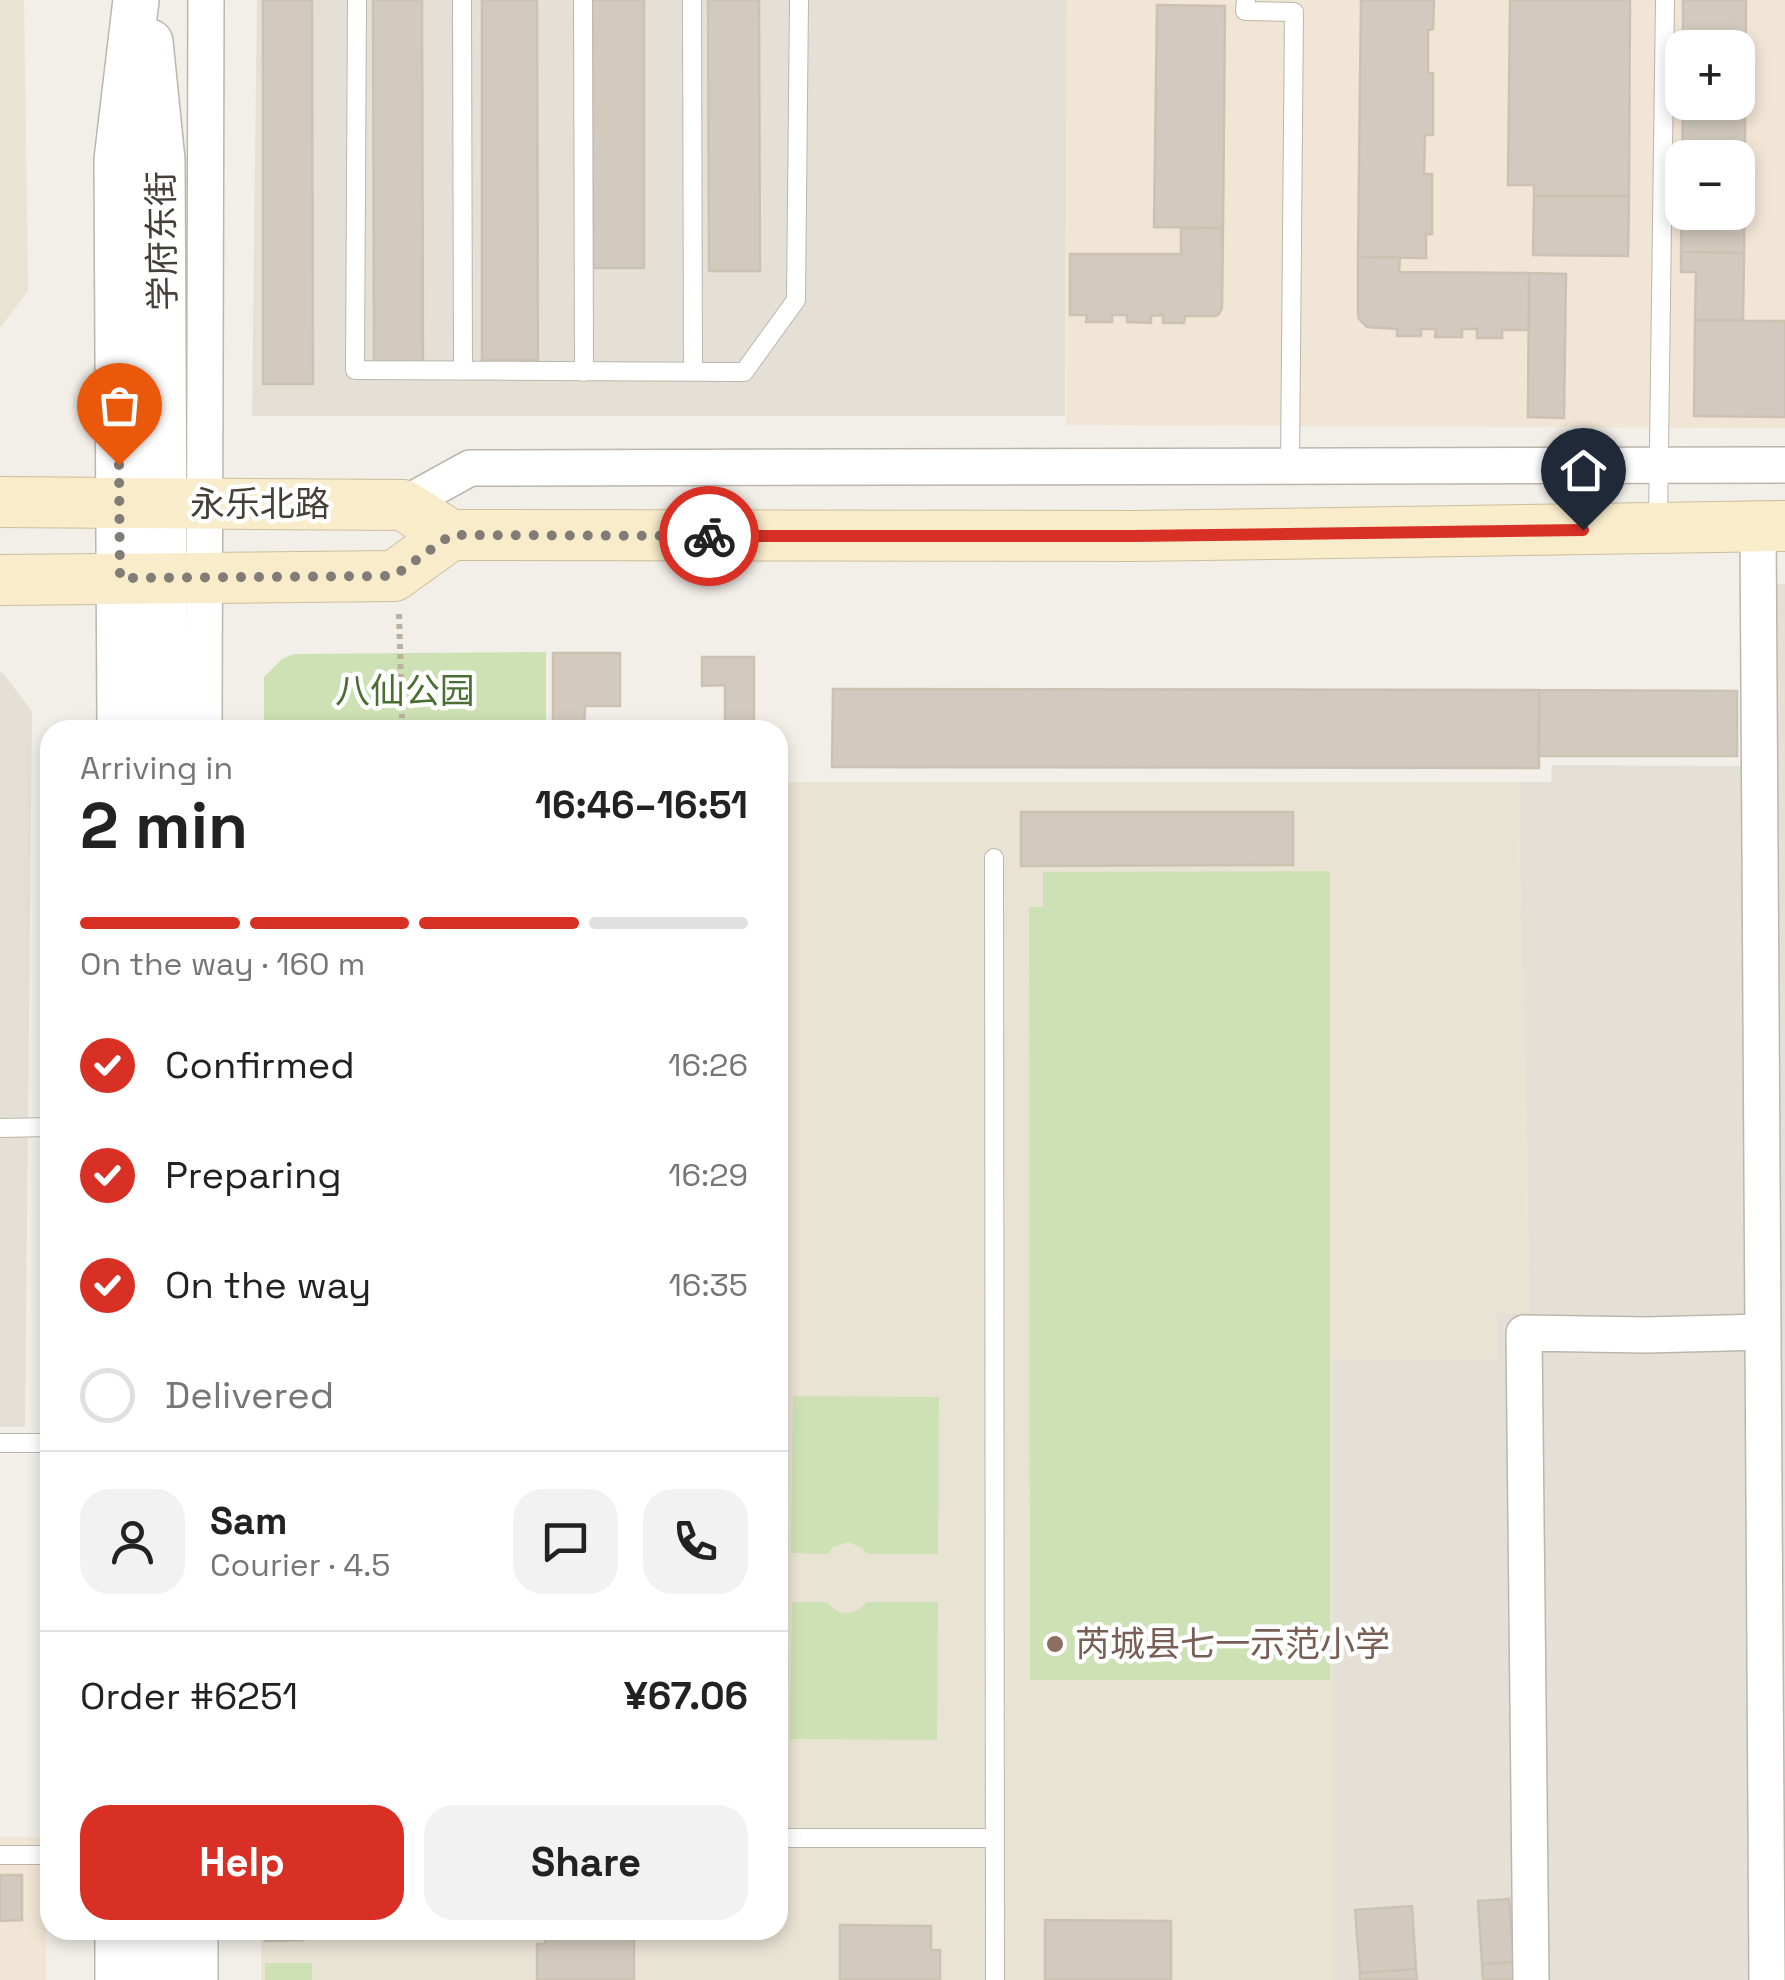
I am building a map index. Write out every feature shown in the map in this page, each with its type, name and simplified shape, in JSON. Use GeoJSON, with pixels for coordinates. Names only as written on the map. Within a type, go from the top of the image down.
{"type":"FeatureCollection","features":[{"type":"Feature","properties":{"kind":"main road","name":"永乐北路"},"geometry":{"type":"LineString","coordinates":[[0,502],[157,541],[394,576],[398,573]]}},
{"type":"Feature","properties":{"kind":"main road","name":"永乐北路"},"geometry":{"type":"LineString","coordinates":[[0,580],[157,541],[403,505]]}},
{"type":"Feature","properties":{"kind":"main road"},"geometry":{"type":"LineString","coordinates":[[403,505],[451,535],[1134,536],[1772,527]]}},
{"type":"Feature","properties":{"kind":"main road"},"geometry":{"type":"LineString","coordinates":[[398,573],[451,535]]}},
{"type":"Feature","properties":{"kind":"street","name":"学府东街"},"geometry":{"type":"LineString","coordinates":[[136,0],[118,160],[157,541]]}},
{"type":"Feature","properties":{"kind":"street","name":"学府东街"},"geometry":{"type":"LineString","coordinates":[[146,0],[162,160],[157,541]]}},
{"type":"Feature","properties":{"kind":"street"},"geometry":{"type":"LineString","coordinates":[[122,720],[157,541],[206,0]]}},
{"type":"Feature","properties":{"kind":"street"},"geometry":{"type":"LineString","coordinates":[[403,505],[470,468],[1785,465]]}},
{"type":"Feature","properties":{"kind":"street"},"geometry":{"type":"LineString","coordinates":[[1766,1980],[1772,527]]}},
{"type":"Feature","properties":{"kind":"street"},"geometry":{"type":"LineString","coordinates":[[157,541],[164,720]]}},
{"type":"Feature","properties":{"kind":"street"},"geometry":{"type":"LineString","coordinates":[[157,541],[202,720]]}},
{"type":"Feature","properties":{"kind":"street"},"geometry":{"type":"LineString","coordinates":[[1531,1980],[1524,1333],[1646,1335],[1770,1321]]}},
{"type":"Feature","properties":{"kind":"street"},"geometry":{"type":"LineString","coordinates":[[118,1940],[118,1980]]}},
{"type":"Feature","properties":{"kind":"street"},"geometry":{"type":"LineString","coordinates":[[163,1940],[163,1980]]}},
{"type":"Feature","properties":{"kind":"street"},"geometry":{"type":"LineString","coordinates":[[200,1940],[200,1980]]}},
{"type":"Feature","properties":{"kind":"lane"},"geometry":{"type":"LineString","coordinates":[[357,0],[355,370],[584,372],[744,372],[796,300],[799,0]]}},
{"type":"Feature","properties":{"kind":"lane"},"geometry":{"type":"LineString","coordinates":[[462,0],[463,371]]}},
{"type":"Feature","properties":{"kind":"lane"},"geometry":{"type":"LineString","coordinates":[[583,0],[584,372]]}},
{"type":"Feature","properties":{"kind":"lane"},"geometry":{"type":"LineString","coordinates":[[692,0],[693,372]]}},
{"type":"Feature","properties":{"kind":"lane"},"geometry":{"type":"LineString","coordinates":[[1246,0],[1246,12],[1294,12],[1290,466]]}},
{"type":"Feature","properties":{"kind":"lane"},"geometry":{"type":"LineString","coordinates":[[1658,528],[1665,0]]}},
{"type":"Feature","properties":{"kind":"lane"},"geometry":{"type":"LineString","coordinates":[[994,858],[995,1980]]}},
{"type":"Feature","properties":{"kind":"lane"},"geometry":{"type":"LineString","coordinates":[[0,1128],[40,1127]]}},
{"type":"Feature","properties":{"kind":"lane"},"geometry":{"type":"LineString","coordinates":[[0,1444],[40,1443]]}},
{"type":"Feature","properties":{"kind":"lane"},"geometry":{"type":"LineString","coordinates":[[788,1838],[995,1838]]}},
{"type":"Feature","properties":{"kind":"lane"},"geometry":{"type":"LineString","coordinates":[[0,1856],[40,1855]]}},
{"type":"Feature","properties":{"kind":"path"},"geometry":{"type":"LineString","coordinates":[[398,573],[402,718]]}},
{"type":"Feature","properties":{"kind":"shaded area"},"geometry":{"type":"Polygon","coordinates":[[[0,0],[24,0],[28,291],[0,328],[0,0]]]}},
{"type":"Feature","properties":{"kind":"shaded area"},"geometry":{"type":"Polygon","coordinates":[[[257,0],[1067,0],[1065,416],[252,416],[257,0]]]}},
{"type":"Feature","properties":{"kind":"shaded area"},"geometry":{"type":"Polygon","coordinates":[[[1067,0],[1785,0],[1785,428],[1066,425],[1067,0]]]}},
{"type":"Feature","properties":{"kind":"shaded area"},"geometry":{"type":"Polygon","coordinates":[[[1743,583],[1785,584],[1785,1980],[1333,1980],[1333,1358],[1498,1359],[1497,1313],[1530,1312],[1518,782],[1551,782],[1552,765],[1741,766],[1743,583]]]}},
{"type":"Feature","properties":{"kind":"shaded area"},"geometry":{"type":"Polygon","coordinates":[[[0,672],[32,712],[25,1427],[0,1427],[0,672]]]}},
{"type":"Feature","properties":{"kind":"shaded area","name":"芮城县七一示范小学"},"geometry":{"type":"Polygon","coordinates":[[[788,782],[1518,782],[1530,1313],[1497,1314],[1498,1359],[1333,1359],[1333,1980],[261,1980],[261,1940],[788,1940],[788,782]]]}},
{"type":"Feature","properties":{"kind":"shaded area"},"geometry":{"type":"Polygon","coordinates":[[[0,1837],[40,1837],[40,1940],[46,1940],[46,1980],[0,1980],[0,1837]]]}},
{"type":"Feature","properties":{"kind":"green space","name":"八仙公园"},"geometry":{"type":"Polygon","coordinates":[[[546,652],[546,720],[264,720],[264,677],[282,659],[294,654],[546,652]]]}},
{"type":"Feature","properties":{"kind":"green space"},"geometry":{"type":"Polygon","coordinates":[[[1330,871],[1330,1680],[1030,1680],[1029,907],[1043,907],[1043,872],[1330,871]]]}},
{"type":"Feature","properties":{"kind":"green space"},"geometry":{"type":"Polygon","coordinates":[[[793,1396],[939,1397],[938,1554],[868,1554],[848,1542],[833,1547],[828,1554],[791,1553],[793,1396]]]}},
{"type":"Feature","properties":{"kind":"green space"},"geometry":{"type":"Polygon","coordinates":[[[792,1602],[827,1602],[847,1613],[867,1602],[938,1602],[937,1740],[790,1739],[792,1602]]]}},
{"type":"Feature","properties":{"kind":"green space"},"geometry":{"type":"Polygon","coordinates":[[[265,1963],[312,1963],[312,1980],[265,1980],[265,1963]]]}},
{"type":"Feature","properties":{"kind":"building"},"geometry":{"type":"Polygon","coordinates":[[[263,0],[312,0],[313,384],[263,384],[263,0]]]}},
{"type":"Feature","properties":{"kind":"building"},"geometry":{"type":"Polygon","coordinates":[[[373,0],[422,0],[423,363],[374,363],[373,0]]]}},
{"type":"Feature","properties":{"kind":"building"},"geometry":{"type":"Polygon","coordinates":[[[482,0],[537,0],[538,360],[482,360],[482,0]]]}},
{"type":"Feature","properties":{"kind":"building"},"geometry":{"type":"Polygon","coordinates":[[[592,0],[644,0],[644,268],[593,268],[592,0]]]}},
{"type":"Feature","properties":{"kind":"building"},"geometry":{"type":"Polygon","coordinates":[[[708,0],[759,0],[760,271],[709,271],[708,0]]]}},
{"type":"Feature","properties":{"kind":"building"},"geometry":{"type":"Polygon","coordinates":[[[1361,0],[1434,0],[1433,29],[1428,30],[1433,135],[1425,135],[1424,174],[1432,174],[1432,234],[1426,234],[1426,258],[1358,257],[1361,0]]]}},
{"type":"Feature","properties":{"kind":"building"},"geometry":{"type":"Polygon","coordinates":[[[1510,0],[1630,0],[1629,196],[1534,196],[1534,185],[1508,185],[1510,0]]]}},
{"type":"Feature","properties":{"kind":"building"},"geometry":{"type":"Polygon","coordinates":[[[1683,0],[1746,0],[1746,30],[1683,30],[1683,0]]]}},
{"type":"Feature","properties":{"kind":"building"},"geometry":{"type":"Polygon","coordinates":[[[1157,5],[1225,6],[1223,228],[1154,227],[1157,5]]]}},
{"type":"Feature","properties":{"kind":"building"},"geometry":{"type":"Polygon","coordinates":[[[1683,120],[1745,120],[1745,140],[1682,140],[1683,120]]]}},
{"type":"Feature","properties":{"kind":"building"},"geometry":{"type":"Polygon","coordinates":[[[1534,196],[1629,196],[1628,256],[1533,255],[1534,196]]]}},
{"type":"Feature","properties":{"kind":"building"},"geometry":{"type":"Polygon","coordinates":[[[1181,228],[1223,228],[1219,314],[1185,316],[1184,323],[1163,323],[1163,315],[1151,316],[1151,323],[1127,322],[1127,315],[1112,315],[1112,322],[1086,322],[1087,315],[1070,315],[1070,254],[1181,254],[1181,228]]]}},
{"type":"Feature","properties":{"kind":"building"},"geometry":{"type":"Polygon","coordinates":[[[1681,230],[1744,230],[1744,253],[1681,252],[1681,230]]]}},
{"type":"Feature","properties":{"kind":"building"},"geometry":{"type":"Polygon","coordinates":[[[1681,252],[1744,253],[1743,320],[1695,320],[1696,272],[1681,272],[1681,252]]]}},
{"type":"Feature","properties":{"kind":"building"},"geometry":{"type":"Polygon","coordinates":[[[1358,257],[1400,257],[1399,272],[1529,273],[1529,330],[1502,330],[1502,338],[1477,338],[1477,329],[1462,329],[1462,337],[1435,337],[1436,329],[1421,329],[1421,336],[1397,336],[1397,329],[1367,327],[1358,314],[1358,257]]]}},
{"type":"Feature","properties":{"kind":"building"},"geometry":{"type":"Polygon","coordinates":[[[1529,273],[1566,274],[1564,418],[1528,417],[1529,273]]]}},
{"type":"Feature","properties":{"kind":"building"},"geometry":{"type":"Polygon","coordinates":[[[1695,320],[1785,321],[1785,417],[1694,416],[1695,320]]]}},
{"type":"Feature","properties":{"kind":"building"},"geometry":{"type":"Polygon","coordinates":[[[553,653],[620,653],[620,706],[585,706],[584,720],[553,720],[553,653]]]}},
{"type":"Feature","properties":{"kind":"building"},"geometry":{"type":"Polygon","coordinates":[[[702,657],[754,657],[754,720],[725,720],[725,685],[702,686],[702,657]]]}},
{"type":"Feature","properties":{"kind":"building"},"geometry":{"type":"Polygon","coordinates":[[[833,689],[1539,690],[1539,768],[832,767],[833,689]]]}},
{"type":"Feature","properties":{"kind":"building"},"geometry":{"type":"Polygon","coordinates":[[[1539,690],[1737,691],[1737,756],[1538,756],[1539,690]]]}},
{"type":"Feature","properties":{"kind":"building"},"geometry":{"type":"Polygon","coordinates":[[[1021,812],[1293,812],[1293,865],[1021,866],[1021,812]]]}},
{"type":"Feature","properties":{"kind":"building"},"geometry":{"type":"Polygon","coordinates":[[[0,1875],[22,1875],[22,1920],[0,1921],[0,1875]]]}},
{"type":"Feature","properties":{"kind":"building"},"geometry":{"type":"Polygon","coordinates":[[[1509,1899],[1514,1962],[1482,1964],[1478,1901],[1509,1899]]]}},
{"type":"Feature","properties":{"kind":"building"},"geometry":{"type":"Polygon","coordinates":[[[1412,1906],[1416,1969],[1360,1973],[1355,1910],[1412,1906]]]}},
{"type":"Feature","properties":{"kind":"building"},"geometry":{"type":"Polygon","coordinates":[[[1045,1920],[1171,1921],[1171,1980],[1045,1980],[1045,1920]]]}},
{"type":"Feature","properties":{"kind":"building"},"geometry":{"type":"Polygon","coordinates":[[[840,1925],[931,1926],[931,1950],[940,1950],[940,1980],[840,1980],[840,1925]]]}},
{"type":"Feature","properties":{"kind":"building"},"geometry":{"type":"Polygon","coordinates":[[[545,1940],[634,1940],[634,1980],[537,1980],[537,1944],[545,1944],[545,1940]]]}},
{"type":"Feature","properties":{"kind":"building"},"geometry":{"type":"Polygon","coordinates":[[[1514,1962],[1515,1980],[1483,1980],[1482,1964],[1514,1962]]]}},
{"type":"Feature","properties":{"kind":"building"},"geometry":{"type":"Polygon","coordinates":[[[1416,1969],[1417,1980],[1360,1980],[1360,1973],[1416,1969]]]}},
{"type":"Feature","properties":{"kind":"way so far"},"geometry":{"type":"LineString","coordinates":[[119,465],[120,578],[394,576],[451,535],[709,536]]}},
{"type":"Feature","properties":{"kind":"place","name":"芮城县七一示范小学"},"geometry":{"type":"Point","coordinates":[1055,1644]}},
{"type":"Feature","properties":{"kind":"route"},"geometry":{"type":"LineString","coordinates":[[709,536],[1583,530]]}}]}
